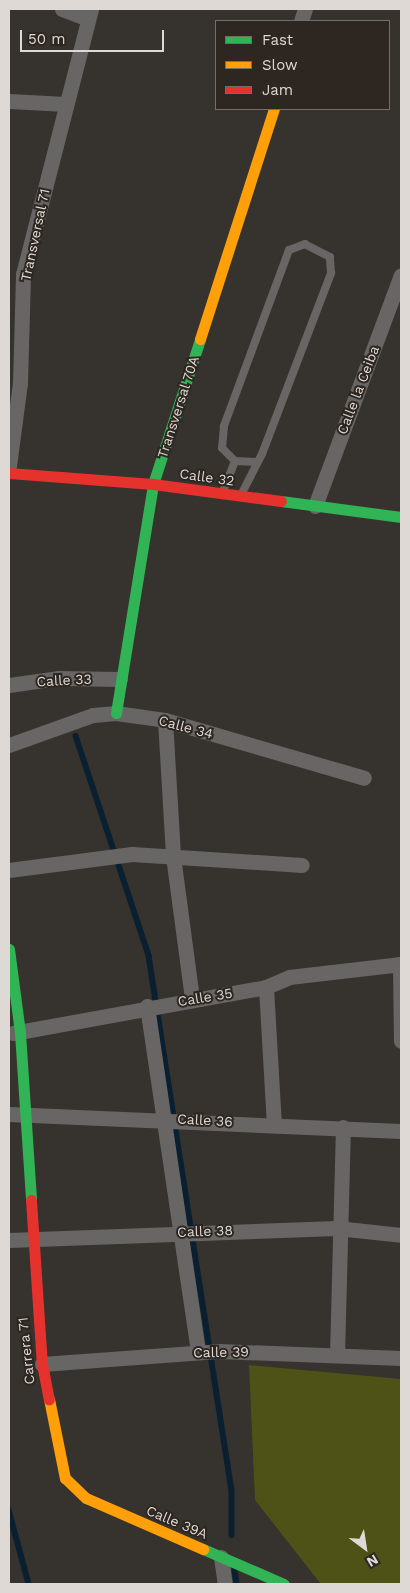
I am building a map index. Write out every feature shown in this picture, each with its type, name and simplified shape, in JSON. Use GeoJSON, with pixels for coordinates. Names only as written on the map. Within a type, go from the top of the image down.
{"type":"FeatureCollection","features":[{"type":"Feature","properties":{"kind":"street"},"geometry":{"type":"LineString","coordinates":[[62,9],[89,14]]}},
{"type":"Feature","properties":{"kind":"street","name":"Transversal 71"},"geometry":{"type":"LineString","coordinates":[[9,466],[20,383],[16,275],[66,104],[89,14]]}},
{"type":"Feature","properties":{"kind":"street"},"geometry":{"type":"LineString","coordinates":[[9,101],[66,104]]}},
{"type":"Feature","properties":{"kind":"street","name":"Transversal 70A"},"geometry":{"type":"LineString","coordinates":[[116,712],[153,484],[274,110]]}},
{"type":"Feature","properties":{"kind":"street","name":"Calle la Ceiba"},"geometry":{"type":"LineString","coordinates":[[315,506],[401,275]]}},
{"type":"Feature","properties":{"kind":"street","name":"Calle 32"},"geometry":{"type":"LineString","coordinates":[[9,473],[153,484],[401,518]]}},
{"type":"Feature","properties":{"kind":"street","name":"Calle 33"},"geometry":{"type":"LineString","coordinates":[[9,685],[58,678],[120,679]]}},
{"type":"Feature","properties":{"kind":"street","name":"Calle 34"},"geometry":{"type":"LineString","coordinates":[[9,745],[93,714],[116,712],[164,720],[364,778]]}},
{"type":"Feature","properties":{"kind":"street"},"geometry":{"type":"LineString","coordinates":[[164,720],[173,856],[192,999]]}},
{"type":"Feature","properties":{"kind":"street"},"geometry":{"type":"LineString","coordinates":[[9,870],[132,854],[302,865]]}},
{"type":"Feature","properties":{"kind":"street","name":"Carrera 71"},"geometry":{"type":"LineString","coordinates":[[9,950],[15,1033],[16,1114],[42,1364],[65,1478]]}},
{"type":"Feature","properties":{"kind":"street"},"geometry":{"type":"LineString","coordinates":[[400,964],[400,1041]]}},
{"type":"Feature","properties":{"kind":"street","name":"Calle 35"},"geometry":{"type":"LineString","coordinates":[[15,1033],[154,1005],[266,987],[290,977],[400,964]]}},
{"type":"Feature","properties":{"kind":"street"},"geometry":{"type":"LineString","coordinates":[[266,987],[274,1124]]}},
{"type":"Feature","properties":{"kind":"street"},"geometry":{"type":"LineString","coordinates":[[154,1005],[170,1119],[190,1232],[200,1352]]}},
{"type":"Feature","properties":{"kind":"street","name":"Calle 36"},"geometry":{"type":"LineString","coordinates":[[16,1114],[170,1119],[401,1131]]}},
{"type":"Feature","properties":{"kind":"street"},"geometry":{"type":"LineString","coordinates":[[337,1355],[337,1228],[343,1127]]}},
{"type":"Feature","properties":{"kind":"street","name":"Calle 38"},"geometry":{"type":"LineString","coordinates":[[9,1240],[337,1228],[401,1235]]}},
{"type":"Feature","properties":{"kind":"street","name":"Calle 39"},"geometry":{"type":"LineString","coordinates":[[42,1364],[218,1351],[401,1358]]}},
{"type":"Feature","properties":{"kind":"street","name":"Calle 39A"},"geometry":{"type":"LineString","coordinates":[[65,1478],[86,1498],[284,1584]]}},
{"type":"Feature","properties":{"kind":"street"},"geometry":{"type":"LineString","coordinates":[[221,1557],[225,1584]]}},
{"type":"Feature","properties":{"kind":"lane"},"geometry":{"type":"LineString","coordinates":[[240,497],[256,462],[331,273],[330,257],[305,244],[289,250],[224,426],[222,448],[235,460],[256,462]]}},
{"type":"Feature","properties":{"kind":"lane"},"geometry":{"type":"LineString","coordinates":[[221,494],[235,460]]}},
{"type":"Feature","properties":{"kind":"green space"},"geometry":{"type":"Polygon","coordinates":[[[249,1365],[401,1379],[401,1584],[320,1583],[255,1500],[249,1365]]]}},
{"type":"Feature","properties":{"kind":"waterway"},"geometry":{"type":"LineString","coordinates":[[76,736],[149,956],[232,1491],[232,1535]]}},
{"type":"Feature","properties":{"kind":"waterway"},"geometry":{"type":"LineString","coordinates":[[9,1510],[29,1584]]}},
{"type":"Feature","properties":{"kind":"waterway"},"geometry":{"type":"LineString","coordinates":[[235,1570],[237,1584]]}},
{"type":"Feature","properties":{"kind":"traffic: fast"},"geometry":{"type":"LineString","coordinates":[[116,713],[153,484],[200,339]]}},
{"type":"Feature","properties":{"kind":"traffic: fast"},"geometry":{"type":"LineString","coordinates":[[281,501],[401,517]]}},
{"type":"Feature","properties":{"kind":"traffic: fast"},"geometry":{"type":"LineString","coordinates":[[9,949],[20,1033],[31,1200]]}},
{"type":"Feature","properties":{"kind":"traffic: fast"},"geometry":{"type":"LineString","coordinates":[[203,1549],[284,1584]]}},
{"type":"Feature","properties":{"kind":"traffic: slow"},"geometry":{"type":"LineString","coordinates":[[200,339],[274,110]]}},
{"type":"Feature","properties":{"kind":"traffic: slow"},"geometry":{"type":"LineString","coordinates":[[49,1399],[65,1478],[86,1498],[203,1549]]}},
{"type":"Feature","properties":{"kind":"traffic: jam"},"geometry":{"type":"LineString","coordinates":[[9,473],[153,484],[281,501]]}},
{"type":"Feature","properties":{"kind":"traffic: jam"},"geometry":{"type":"LineString","coordinates":[[31,1200],[42,1364],[49,1399]]}}]}
